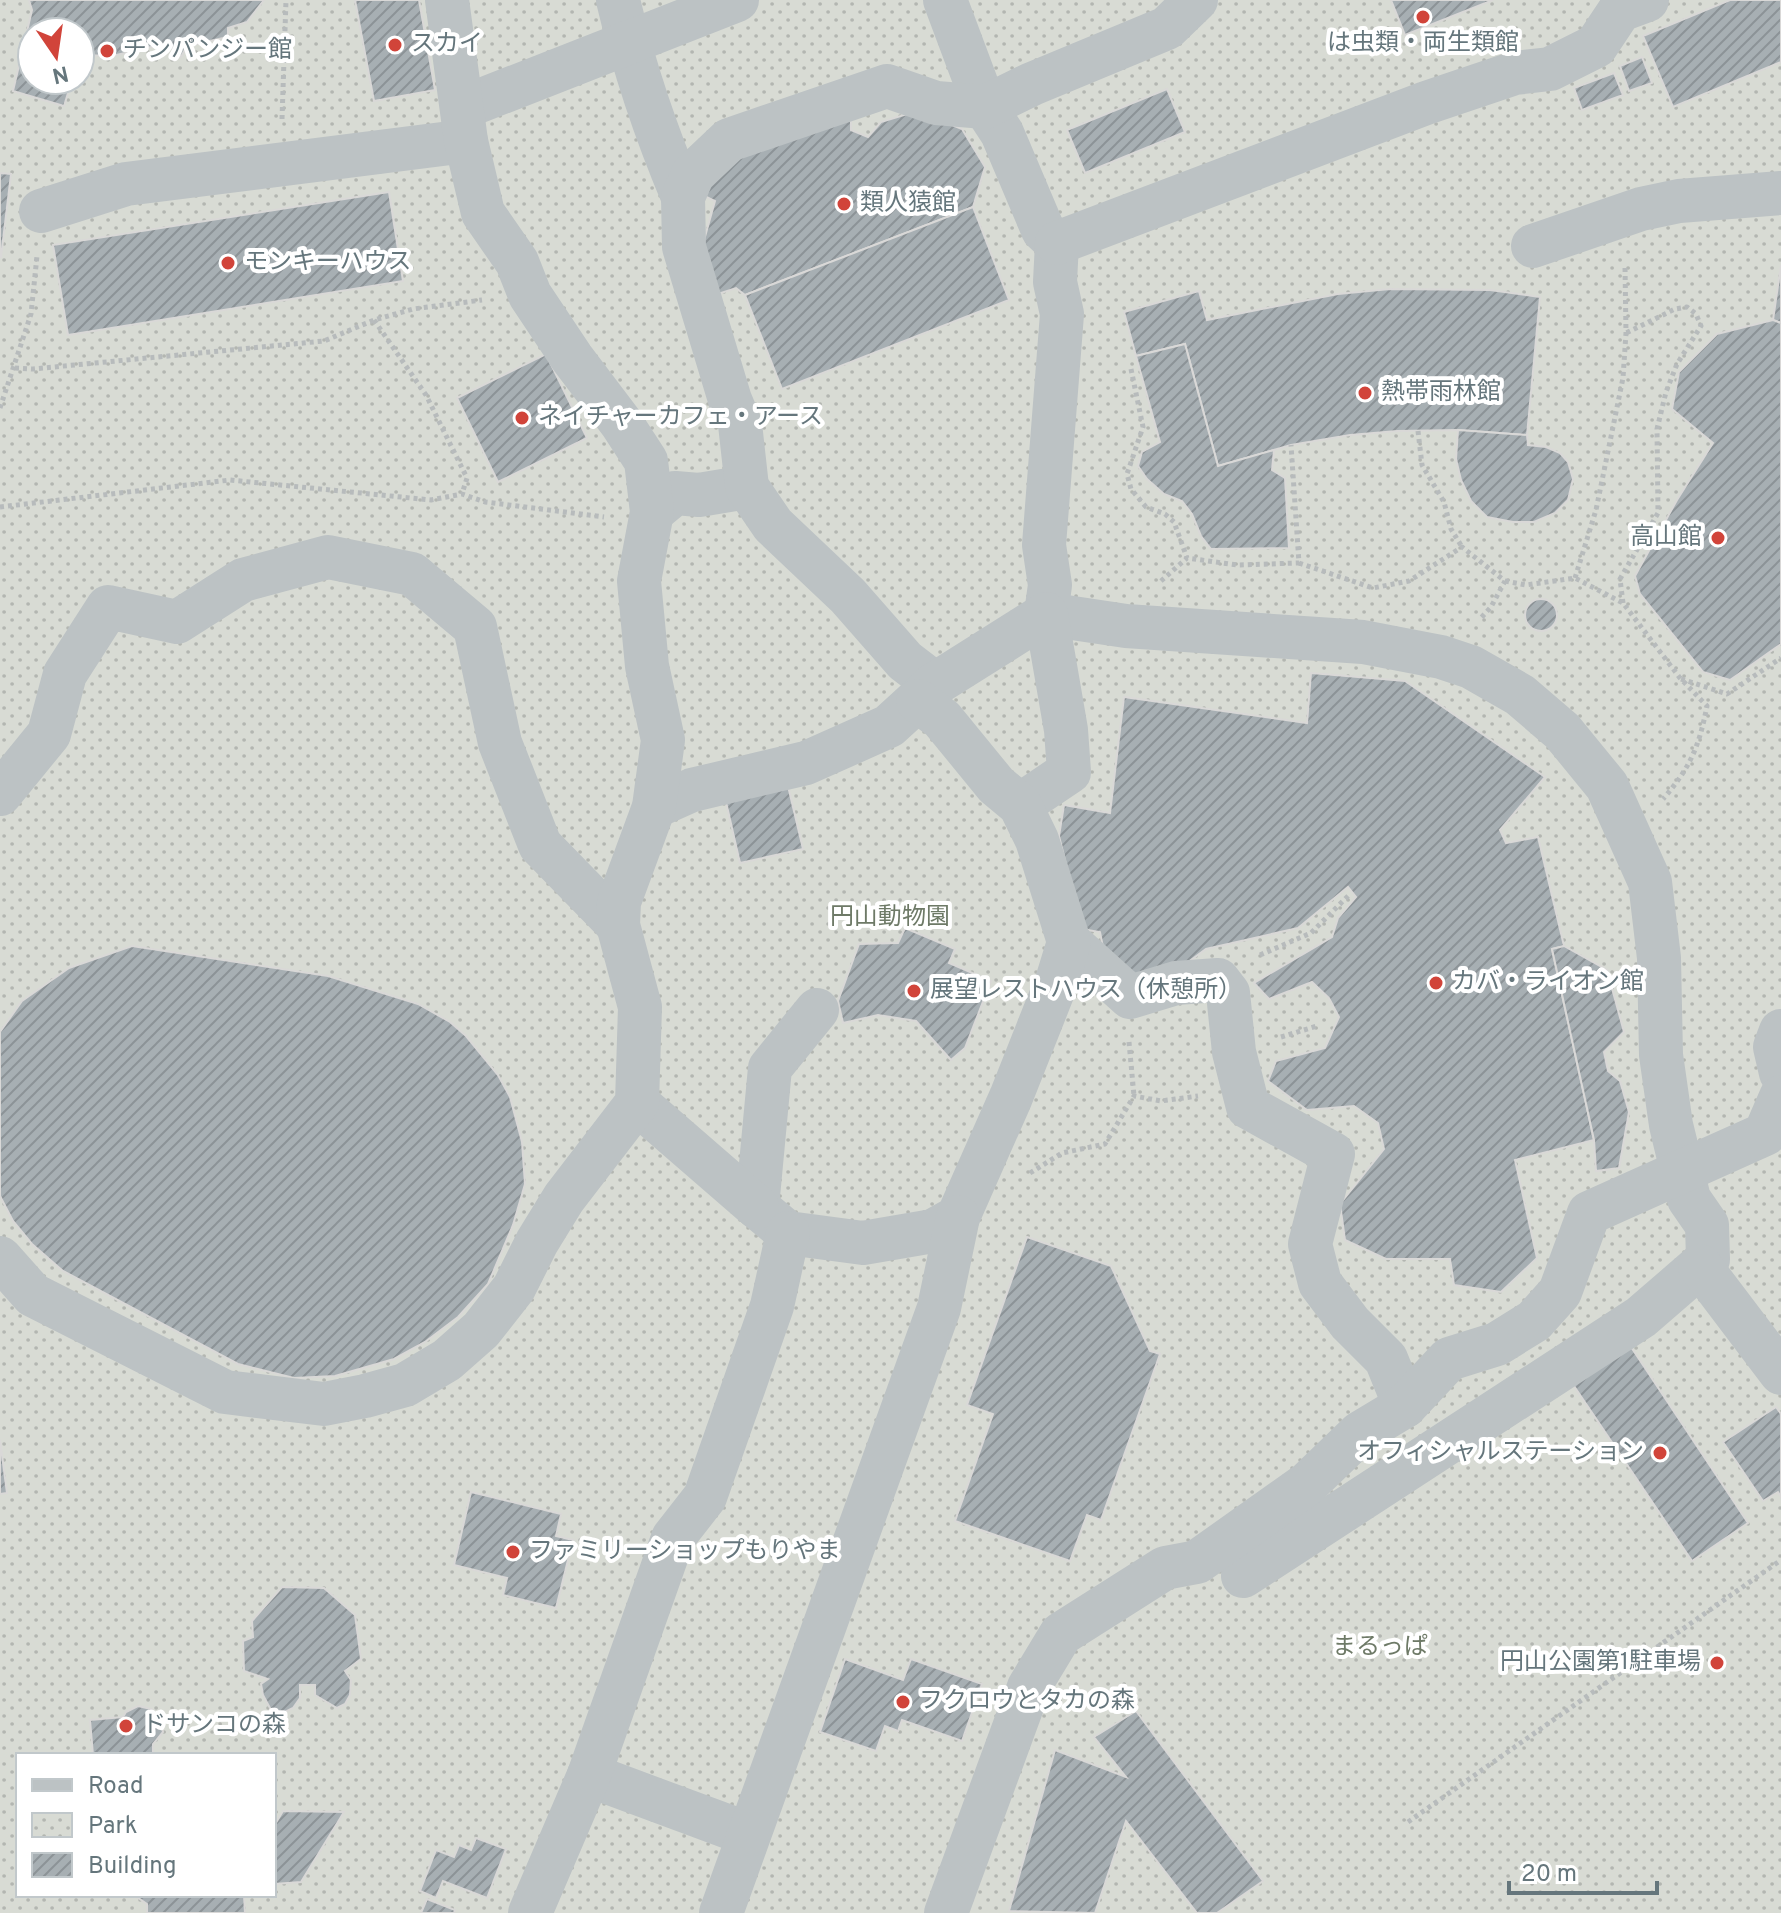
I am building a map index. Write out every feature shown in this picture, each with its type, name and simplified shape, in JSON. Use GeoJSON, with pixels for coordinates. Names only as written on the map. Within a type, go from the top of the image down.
{"type":"FeatureCollection","features":[{"type":"Feature","properties":{"kind":"street"},"geometry":{"type":"LineString","coordinates":[[0,1258],[33,1295],[225,1392],[324,1404],[365,1396],[405,1385],[447,1360],[481,1330],[514,1288],[564,1198],[637,1103],[640,1007],[618,925],[619,902],[654,807],[663,740],[647,666],[639,581],[652,512],[646,461],[530,295],[517,262],[483,213],[465,124],[447,0]]}},
{"type":"Feature","properties":{"kind":"street"},"geometry":{"type":"LineString","coordinates":[[618,0],[628,42],[665,153],[688,185]]}},
{"type":"Feature","properties":{"kind":"street"},"geometry":{"type":"LineString","coordinates":[[41,211],[126,184],[286,163],[465,124],[628,42],[737,0]]}},
{"type":"Feature","properties":{"kind":"street"},"geometry":{"type":"LineString","coordinates":[[945,0],[985,107],[1002,133],[1043,230],[1057,243]]}},
{"type":"Feature","properties":{"kind":"street"},"geometry":{"type":"LineString","coordinates":[[1196,0],[1167,28],[985,107],[936,103],[887,86],[729,140],[688,185],[684,247],[740,424],[747,487],[773,525],[848,596],[905,661],[942,719],[996,785],[1020,805],[1037,840],[1069,942],[1130,997],[1176,983],[1218,980],[1228,993],[1234,1052],[1248,1107],[1333,1154],[1310,1244],[1320,1283],[1350,1323],[1386,1359],[1405,1406]]}},
{"type":"Feature","properties":{"kind":"street"},"geometry":{"type":"LineString","coordinates":[[1057,243],[1426,103],[1515,73],[1550,69],[1596,46],[1626,3]]}},
{"type":"Feature","properties":{"kind":"street"},"geometry":{"type":"LineString","coordinates":[[1533,246],[1641,209],[1679,201],[1781,193]]}},
{"type":"Feature","properties":{"kind":"street"},"geometry":{"type":"LineString","coordinates":[[1020,805],[1069,772],[1066,730],[1046,614],[1050,585],[1044,545],[1062,314],[1055,282],[1057,243]]}},
{"type":"Feature","properties":{"kind":"street"},"geometry":{"type":"LineString","coordinates":[[652,512],[675,493],[699,495],[747,487]]}},
{"type":"Feature","properties":{"kind":"street"},"geometry":{"type":"LineString","coordinates":[[0,794],[49,734],[65,674],[108,607],[177,622],[243,580],[328,557],[412,574],[475,627],[500,743],[540,845],[618,925]]}},
{"type":"Feature","properties":{"kind":"street"},"geometry":{"type":"LineString","coordinates":[[654,807],[692,790],[806,763],[889,726],[927,692],[1046,614],[1126,626],[1363,642],[1441,657],[1471,667],[1520,695],[1562,731],[1607,786],[1650,882],[1659,958],[1661,1055],[1671,1125],[1689,1199],[1707,1225],[1708,1259],[1641,1317],[1243,1576]]}},
{"type":"Feature","properties":{"kind":"street"},"geometry":{"type":"LineString","coordinates":[[721,1913],[939,1308],[958,1217],[1011,1097],[1057,981],[1069,942]]}},
{"type":"Feature","properties":{"kind":"street"},"geometry":{"type":"LineString","coordinates":[[530,1913],[589,1775],[673,1538],[705,1497],[772,1306],[770,1068],[817,1010]]}},
{"type":"Feature","properties":{"kind":"street"},"geometry":{"type":"LineString","coordinates":[[1781,1031],[1775,1047],[1781,1073]]}},
{"type":"Feature","properties":{"kind":"street"},"geometry":{"type":"LineString","coordinates":[[946,1913],[1029,1687],[1061,1634],[1165,1568],[1197,1562],[1307,1484],[1360,1433],[1405,1406],[1449,1359],[1497,1344],[1534,1321],[1560,1292],[1589,1213],[1765,1134],[1781,1097]]}},
{"type":"Feature","properties":{"kind":"street"},"geometry":{"type":"LineString","coordinates":[[637,1103],[772,1220],[863,1243],[933,1231],[958,1217]]}},
{"type":"Feature","properties":{"kind":"street"},"geometry":{"type":"LineString","coordinates":[[1700,1266],[1781,1373]]}},
{"type":"Feature","properties":{"kind":"street"},"geometry":{"type":"LineString","coordinates":[[589,1775],[748,1834]]}},
{"type":"Feature","properties":{"kind":"path"},"geometry":{"type":"LineString","coordinates":[[286,0],[281,143],[286,163]]}},
{"type":"Feature","properties":{"kind":"path"},"geometry":{"type":"LineString","coordinates":[[1575,578],[1596,510],[1623,378],[1626,333],[1624,251],[1641,209]]}},
{"type":"Feature","properties":{"kind":"path"},"geometry":{"type":"LineString","coordinates":[[0,408],[31,314],[41,211]]}},
{"type":"Feature","properties":{"kind":"path"},"geometry":{"type":"LineString","coordinates":[[15,368],[33,369],[324,341],[374,320],[413,309],[530,295]]}},
{"type":"Feature","properties":{"kind":"path"},"geometry":{"type":"LineString","coordinates":[[1623,603],[1620,579],[1658,513],[1657,429],[1666,392],[1677,364],[1701,326],[1696,314],[1687,307],[1675,309],[1626,333]]}},
{"type":"Feature","properties":{"kind":"path"},"geometry":{"type":"LineString","coordinates":[[374,320],[426,395],[467,478],[462,494]]}},
{"type":"Feature","properties":{"kind":"path"},"geometry":{"type":"LineString","coordinates":[[1131,369],[1143,427],[1127,474],[1131,489],[1146,507],[1165,514],[1174,522],[1187,558]]}},
{"type":"Feature","properties":{"kind":"path"},"geometry":{"type":"LineString","coordinates":[[1418,431],[1422,465],[1444,502],[1451,529],[1462,547],[1505,581],[1526,585],[1575,578],[1623,603],[1680,678],[1707,706],[1690,766],[1663,798],[1625,824]]}},
{"type":"Feature","properties":{"kind":"path"},"geometry":{"type":"LineString","coordinates":[[1291,445],[1299,563]]}},
{"type":"Feature","properties":{"kind":"path"},"geometry":{"type":"LineString","coordinates":[[0,507],[230,480],[431,500],[462,494],[485,502],[619,519],[652,512]]}},
{"type":"Feature","properties":{"kind":"path"},"geometry":{"type":"LineString","coordinates":[[1126,626],[1159,582],[1187,558],[1237,565],[1299,563],[1373,588],[1409,581],[1462,547]]}},
{"type":"Feature","properties":{"kind":"path"},"geometry":{"type":"LineString","coordinates":[[1441,657],[1491,607],[1505,581]]}},
{"type":"Feature","properties":{"kind":"path"},"geometry":{"type":"LineString","coordinates":[[1680,678],[1727,694],[1781,658]]}},
{"type":"Feature","properties":{"kind":"path"},"geometry":{"type":"LineString","coordinates":[[1218,980],[1253,958],[1311,933],[1350,894]]}},
{"type":"Feature","properties":{"kind":"path"},"geometry":{"type":"LineString","coordinates":[[1029,1174],[1062,1153],[1105,1144],[1134,1096],[1161,1101],[1188,1099],[1213,1092],[1248,1107]]}},
{"type":"Feature","properties":{"kind":"path"},"geometry":{"type":"LineString","coordinates":[[1408,1822],[1781,1560]]}},
{"type":"Feature","properties":{"kind":"green space","name":"円山動物園"},"geometry":{"type":"Polygon","coordinates":[[[0,0],[1781,0],[1781,1913],[0,1913],[0,0]]]}},
{"type":"Feature","properties":{"kind":"building","name":"チンパンジー館"},"geometry":{"type":"Polygon","coordinates":[[[29,0],[264,0],[247,22],[228,28],[228,37],[187,46],[181,57],[168,43],[112,56],[96,56],[96,16],[31,16],[29,0]]]}},
{"type":"Feature","properties":{"kind":"building","name":"スカイ"},"geometry":{"type":"Polygon","coordinates":[[[355,0],[419,0],[435,90],[374,101],[355,0]]]}},
{"type":"Feature","properties":{"kind":"building","name":"は虫類・両生類館"},"geometry":{"type":"Polygon","coordinates":[[[1391,0],[1493,0],[1405,35],[1391,0]]]}},
{"type":"Feature","properties":{"kind":"building"},"geometry":{"type":"Polygon","coordinates":[[[1730,0],[1781,0],[1781,62],[1673,107],[1643,36],[1730,0]]]}},
{"type":"Feature","properties":{"kind":"building"},"geometry":{"type":"Polygon","coordinates":[[[1642,57],[1652,83],[1629,91],[1620,66],[1642,57]]]}},
{"type":"Feature","properties":{"kind":"building"},"geometry":{"type":"Polygon","coordinates":[[[1614,73],[1623,95],[1582,110],[1574,88],[1614,73]]]}},
{"type":"Feature","properties":{"kind":"building"},"geometry":{"type":"Polygon","coordinates":[[[1167,89],[1185,132],[1085,173],[1067,130],[1167,89]]]}},
{"type":"Feature","properties":{"kind":"building","name":"チンパンジー館"},"geometry":{"type":"Polygon","coordinates":[[[30,96],[67,96],[64,106],[30,96]]]}},
{"type":"Feature","properties":{"kind":"building","name":"類人猿館"},"geometry":{"type":"Polygon","coordinates":[[[851,111],[851,130],[868,137],[881,122],[917,111],[962,129],[985,167],[973,207],[745,295],[736,288],[718,294],[701,251],[715,201],[694,191],[739,155],[851,111]]]}},
{"type":"Feature","properties":{"kind":"building"},"geometry":{"type":"Polygon","coordinates":[[[0,173],[11,174],[1,257],[0,257],[0,173]]]}},
{"type":"Feature","properties":{"kind":"building","name":"モンキーハウス"},"geometry":{"type":"Polygon","coordinates":[[[389,192],[403,281],[68,335],[53,245],[389,192]]]}},
{"type":"Feature","properties":{"kind":"building","name":"類人猿館"},"geometry":{"type":"Polygon","coordinates":[[[973,207],[1009,300],[782,389],[745,295],[973,207]]]}},
{"type":"Feature","properties":{"kind":"building"},"geometry":{"type":"Polygon","coordinates":[[[1781,265],[1781,323],[1773,320],[1781,265]]]}},
{"type":"Feature","properties":{"kind":"building","name":"熱帯雨林館"},"geometry":{"type":"Polygon","coordinates":[[[1390,289],[1490,290],[1540,297],[1527,435],[1458,430],[1350,435],[1291,445],[1218,466],[1185,344],[1136,356],[1124,312],[1199,291],[1207,320],[1338,294],[1390,289]]]}},
{"type":"Feature","properties":{"kind":"building","name":"高山館"},"geometry":{"type":"Polygon","coordinates":[[[1773,320],[1781,323],[1781,644],[1730,680],[1703,672],[1640,594],[1635,576],[1713,443],[1672,409],[1679,372],[1717,334],[1773,320]]]}},
{"type":"Feature","properties":{"kind":"building"},"geometry":{"type":"Polygon","coordinates":[[[1185,344],[1218,466],[1274,450],[1272,470],[1285,478],[1289,548],[1211,549],[1182,501],[1164,494],[1138,466],[1142,452],[1160,442],[1136,356],[1185,344]]]}},
{"type":"Feature","properties":{"kind":"building","name":"ネイチャーカフェ・アース"},"geometry":{"type":"Polygon","coordinates":[[[546,354],[587,438],[498,482],[457,398],[546,354]]]}},
{"type":"Feature","properties":{"kind":"building"},"geometry":{"type":"Polygon","coordinates":[[[1458,430],[1527,435],[1528,445],[1546,447],[1560,453],[1568,462],[1573,479],[1568,500],[1555,513],[1534,522],[1487,517],[1471,501],[1461,480],[1456,459],[1458,430]]]}},
{"type":"Feature","properties":{"kind":"building"},"geometry":{"type":"Polygon","coordinates":[[[1541,599],[1552,604],[1557,615],[1552,626],[1541,631],[1530,626],[1525,615],[1530,604],[1541,599]]]}},
{"type":"Feature","properties":{"kind":"building","name":"カバ・ライオン館"},"geometry":{"type":"Polygon","coordinates":[[[1311,673],[1405,681],[1545,777],[1500,830],[1506,843],[1538,837],[1564,946],[1552,949],[1594,1140],[1515,1160],[1537,1258],[1501,1292],[1454,1285],[1450,1259],[1386,1259],[1345,1240],[1340,1204],[1384,1149],[1378,1123],[1354,1106],[1307,1110],[1268,1081],[1276,1061],[1325,1048],[1339,1017],[1329,998],[1312,982],[1269,999],[1254,983],[1332,937],[1338,918],[1356,897],[1348,887],[1298,928],[1206,949],[1180,968],[1125,977],[1106,962],[1100,932],[1082,929],[1059,836],[1064,805],[1110,813],[1124,697],[1307,723],[1311,673]]]}},
{"type":"Feature","properties":{"kind":"building"},"geometry":{"type":"Polygon","coordinates":[[[788,786],[803,849],[740,863],[726,802],[788,786]]]}},
{"type":"Feature","properties":{"kind":"building","name":"展望レストハウス（休憩所）"},"geometry":{"type":"Polygon","coordinates":[[[905,928],[955,949],[949,963],[991,981],[965,1048],[951,1060],[916,1021],[878,1015],[843,1023],[838,1001],[859,944],[898,943],[905,928]]]}},
{"type":"Feature","properties":{"kind":"building"},"geometry":{"type":"Polygon","coordinates":[[[132,946],[328,976],[418,1004],[450,1022],[466,1036],[498,1075],[510,1097],[522,1142],[525,1184],[513,1225],[488,1284],[458,1317],[425,1342],[394,1359],[335,1376],[294,1378],[238,1364],[63,1271],[32,1244],[13,1221],[0,1196],[0,1032],[22,1001],[69,968],[132,946]]]}},
{"type":"Feature","properties":{"kind":"building"},"geometry":{"type":"Polygon","coordinates":[[[1564,946],[1607,970],[1624,1032],[1604,1052],[1608,1071],[1620,1081],[1629,1112],[1619,1168],[1596,1171],[1594,1140],[1552,949],[1564,946]]]}},
{"type":"Feature","properties":{"kind":"building"},"geometry":{"type":"Polygon","coordinates":[[[1027,1237],[1111,1266],[1150,1351],[1160,1354],[1101,1520],[1087,1515],[1070,1561],[955,1521],[993,1414],[967,1405],[1027,1237]]]}},
{"type":"Feature","properties":{"kind":"building","name":"オフィシャルステーション"},"geometry":{"type":"Polygon","coordinates":[[[1629,1344],[1748,1523],[1692,1561],[1572,1383],[1629,1344]]]}},
{"type":"Feature","properties":{"kind":"building"},"geometry":{"type":"Polygon","coordinates":[[[1776,1407],[1781,1414],[1781,1497],[1778,1492],[1763,1501],[1723,1442],[1776,1407]]]}},
{"type":"Feature","properties":{"kind":"building"},"geometry":{"type":"Polygon","coordinates":[[[0,1440],[7,1493],[0,1494],[0,1440]]]}},
{"type":"Feature","properties":{"kind":"building","name":"ファミリーショップもりやま"},"geometry":{"type":"Polygon","coordinates":[[[471,1492],[561,1514],[556,1536],[573,1540],[556,1608],[503,1595],[507,1578],[454,1565],[471,1492]]]}},
{"type":"Feature","properties":{"kind":"building"},"geometry":{"type":"Polygon","coordinates":[[[282,1587],[324,1588],[355,1615],[361,1659],[345,1671],[351,1680],[350,1695],[345,1704],[337,1708],[315,1695],[315,1685],[300,1685],[300,1698],[293,1708],[285,1712],[271,1710],[261,1684],[268,1679],[244,1671],[243,1641],[253,1637],[252,1621],[282,1587]]]}},
{"type":"Feature","properties":{"kind":"building","name":"フクロウとタカの森"},"geometry":{"type":"Polygon","coordinates":[[[845,1659],[903,1680],[911,1659],[982,1684],[962,1741],[902,1720],[898,1731],[885,1726],[876,1751],[820,1732],[845,1659]]]}},
{"type":"Feature","properties":{"kind":"building","name":"ドサンコの森"},"geometry":{"type":"Polygon","coordinates":[[[138,1706],[151,1709],[160,1716],[163,1732],[153,1744],[153,1753],[93,1753],[90,1720],[123,1717],[138,1706]]]}},
{"type":"Feature","properties":{"kind":"building"},"geometry":{"type":"Polygon","coordinates":[[[1136,1711],[1263,1881],[1217,1913],[1197,1913],[1126,1821],[1095,1913],[1009,1911],[1055,1750],[1126,1777],[1094,1737],[1136,1711]]]}},
{"type":"Feature","properties":{"kind":"building"},"geometry":{"type":"Polygon","coordinates":[[[283,1811],[344,1812],[301,1882],[276,1884],[276,1823],[283,1811]]]}},
{"type":"Feature","properties":{"kind":"building"},"geometry":{"type":"Polygon","coordinates":[[[476,1838],[506,1849],[487,1898],[443,1881],[436,1898],[420,1891],[436,1850],[454,1857],[459,1845],[471,1850],[476,1838]]]}},
{"type":"Feature","properties":{"kind":"building"},"geometry":{"type":"Polygon","coordinates":[[[137,1897],[244,1897],[245,1913],[147,1913],[147,1904],[137,1897]]]}},
{"type":"Feature","properties":{"kind":"building"},"geometry":{"type":"Polygon","coordinates":[[[427,1899],[455,1910],[454,1913],[421,1913],[427,1899]]]}},
{"type":"Feature","properties":{"kind":"place","name":"は虫類・両生類館"},"geometry":{"type":"Point","coordinates":[1423,17]}},
{"type":"Feature","properties":{"kind":"place","name":"スカイ"},"geometry":{"type":"Point","coordinates":[395,45]}},
{"type":"Feature","properties":{"kind":"place","name":"チンパンジー館"},"geometry":{"type":"Point","coordinates":[107,51]}},
{"type":"Feature","properties":{"kind":"place","name":"類人猿館"},"geometry":{"type":"Point","coordinates":[844,204]}},
{"type":"Feature","properties":{"kind":"place","name":"モンキーハウス"},"geometry":{"type":"Point","coordinates":[228,263]}},
{"type":"Feature","properties":{"kind":"place","name":"熱帯雨林館"},"geometry":{"type":"Point","coordinates":[1365,393]}},
{"type":"Feature","properties":{"kind":"place","name":"ネイチャーカフェ・アース"},"geometry":{"type":"Point","coordinates":[522,418]}},
{"type":"Feature","properties":{"kind":"place","name":"高山館"},"geometry":{"type":"Point","coordinates":[1718,538]}},
{"type":"Feature","properties":{"kind":"place","name":"カバ・ライオン館"},"geometry":{"type":"Point","coordinates":[1436,983]}},
{"type":"Feature","properties":{"kind":"place","name":"展望レストハウス（休憩所）"},"geometry":{"type":"Point","coordinates":[914,991]}},
{"type":"Feature","properties":{"kind":"place","name":"オフィシャルステーション"},"geometry":{"type":"Point","coordinates":[1660,1453]}},
{"type":"Feature","properties":{"kind":"place","name":"ファミリーショップもりやま"},"geometry":{"type":"Point","coordinates":[513,1552]}},
{"type":"Feature","properties":{"kind":"place","name":"円山公園第1駐車場"},"geometry":{"type":"Point","coordinates":[1717,1663]}},
{"type":"Feature","properties":{"kind":"place","name":"フクロウとタカの森"},"geometry":{"type":"Point","coordinates":[903,1702]}},
{"type":"Feature","properties":{"kind":"place","name":"ドサンコの森"},"geometry":{"type":"Point","coordinates":[126,1726]}},
{"type":"Feature","properties":{"kind":"park label","name":"まるっぱ"},"geometry":{"type":"Point","coordinates":[1380,1648]}}]}
